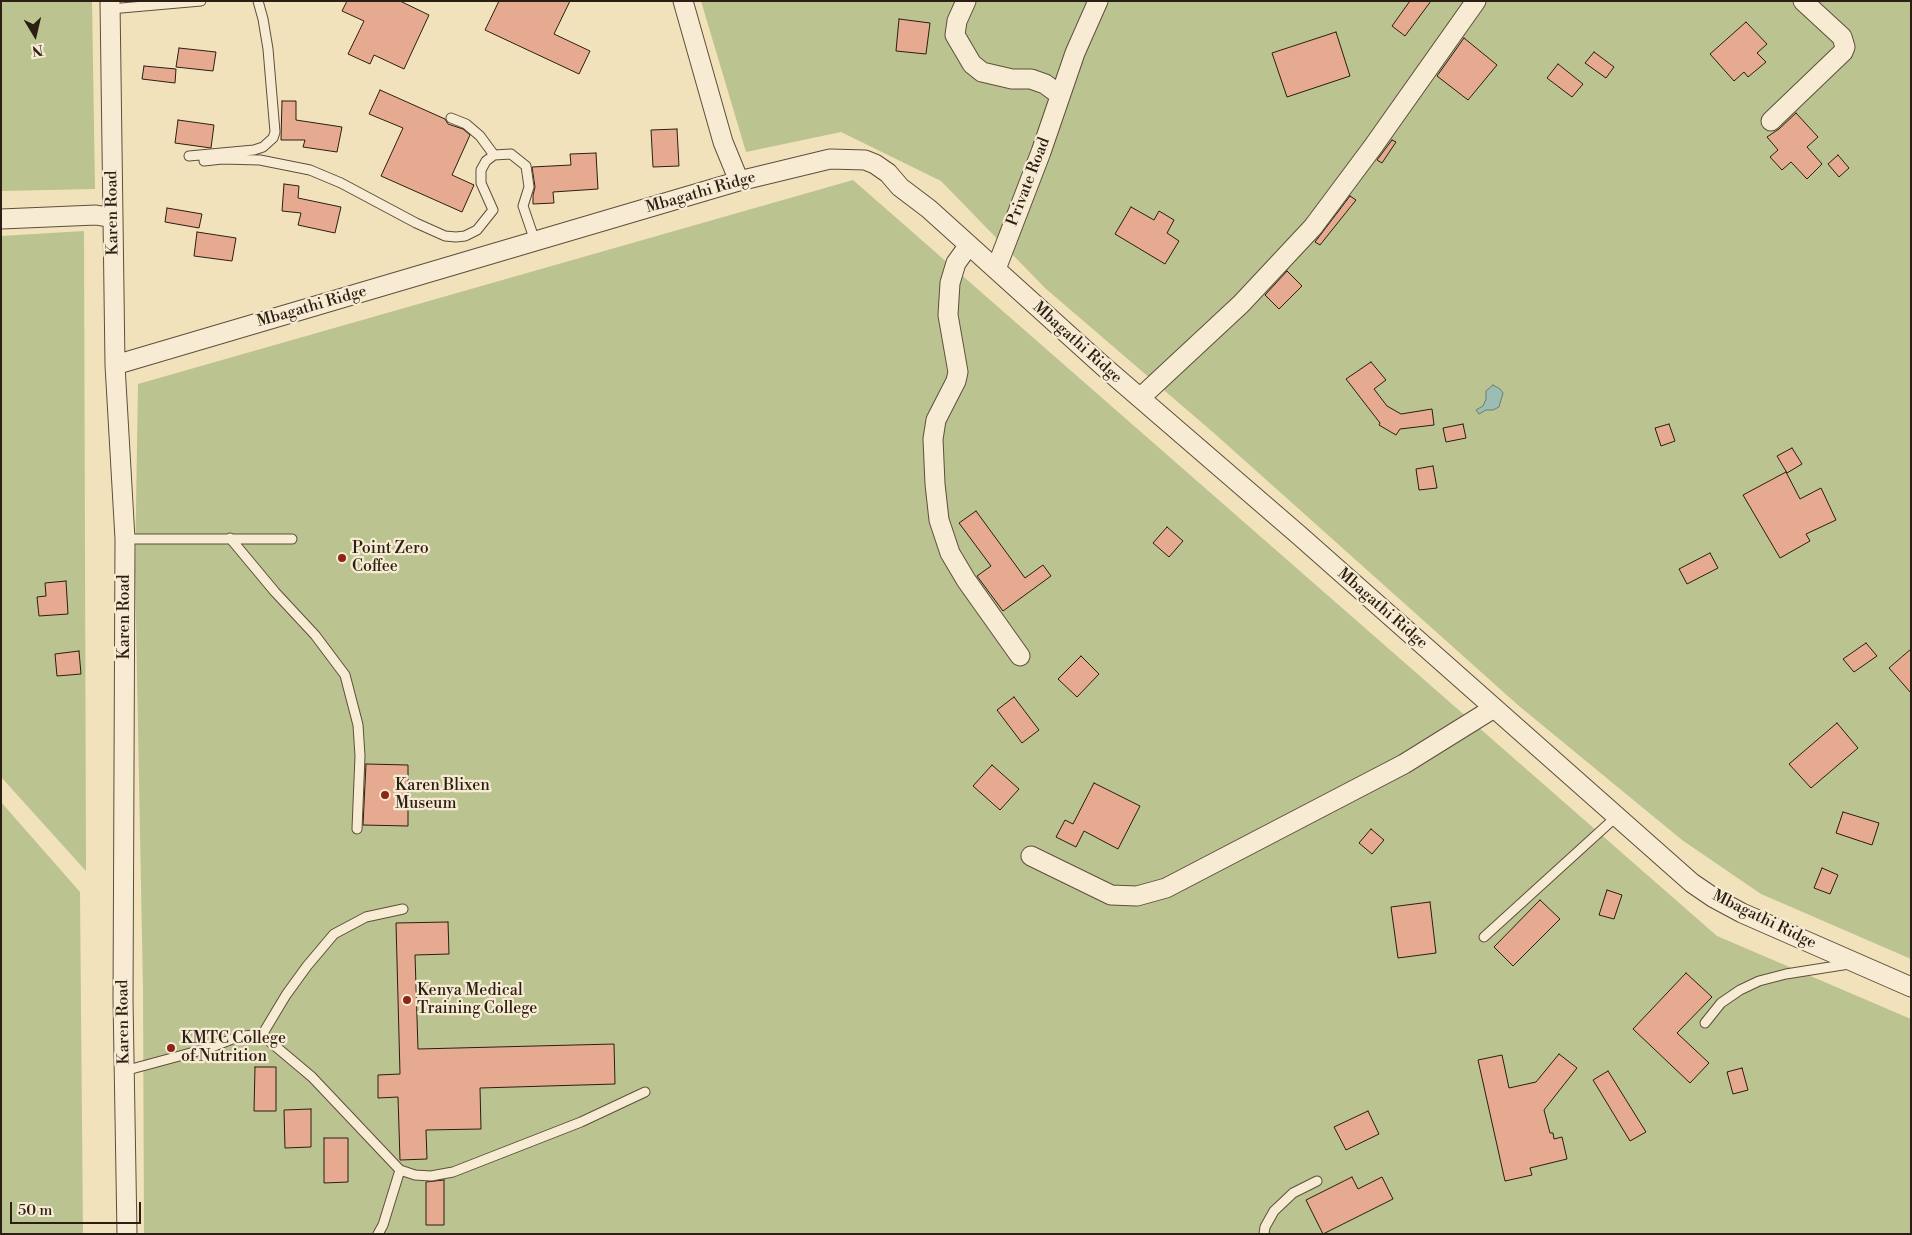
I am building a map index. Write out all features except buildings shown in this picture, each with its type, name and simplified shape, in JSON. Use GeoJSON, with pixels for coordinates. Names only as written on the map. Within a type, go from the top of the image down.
{"type":"FeatureCollection","features":[{"type":"Feature","properties":{"kind":"street"},"geometry":{"type":"LineString","coordinates":[[682,1],[723,142],[739,181]]}},
{"type":"Feature","properties":{"kind":"street"},"geometry":{"type":"LineString","coordinates":[[966,1],[957,21],[955,35],[972,64],[982,72],[1012,79],[1031,79],[1045,84],[1060,95]]}},
{"type":"Feature","properties":{"kind":"street","name":"Private Road"},"geometry":{"type":"LineString","coordinates":[[996,269],[1041,152],[1075,52],[1098,1]]}},
{"type":"Feature","properties":{"kind":"street"},"geometry":{"type":"LineString","coordinates":[[1140,398],[1241,304],[1313,227],[1372,148],[1476,1]]}},
{"type":"Feature","properties":{"kind":"street"},"geometry":{"type":"LineString","coordinates":[[1771,121],[1843,52],[1845,47],[1842,37],[1803,1]]}},
{"type":"Feature","properties":{"kind":"street","name":"Karen Road"},"geometry":{"type":"LineString","coordinates":[[110,5],[115,365],[125,539],[124,1071],[127,1234]]}},
{"type":"Feature","properties":{"kind":"street","name":"Mbagathi Ridge"},"geometry":{"type":"LineString","coordinates":[[115,365],[739,181],[830,159],[848,158],[865,160],[888,173],[900,187],[929,209],[1140,398],[1692,883],[1714,898],[1742,913],[1911,987]]}},
{"type":"Feature","properties":{"kind":"street"},"geometry":{"type":"LineString","coordinates":[[1,219],[96,216],[113,218]]}},
{"type":"Feature","properties":{"kind":"street"},"geometry":{"type":"LineString","coordinates":[[969,245],[956,263],[950,283],[948,315],[958,372],[956,381],[936,420],[934,484],[939,520],[950,553],[966,580],[1020,656]]}},
{"type":"Feature","properties":{"kind":"street"},"geometry":{"type":"LineString","coordinates":[[1031,856],[1111,895],[1137,896],[1166,888],[1404,764],[1494,708]]}},
{"type":"Feature","properties":{"kind":"lane"},"geometry":{"type":"LineString","coordinates":[[110,5],[201,1]]}},
{"type":"Feature","properties":{"kind":"lane"},"geometry":{"type":"LineString","coordinates":[[188,156],[254,150],[263,147],[273,138],[275,132],[268,49],[258,1]]}},
{"type":"Feature","properties":{"kind":"lane"},"geometry":{"type":"LineString","coordinates":[[451,118],[466,124],[480,136],[494,155]]}},
{"type":"Feature","properties":{"kind":"lane"},"geometry":{"type":"LineString","coordinates":[[204,161],[260,160],[310,170],[340,183],[416,223],[445,236],[456,237],[465,236],[476,230],[493,210],[481,183],[481,170],[486,161],[494,155],[511,154],[526,166],[529,187],[523,206],[534,241]]}},
{"type":"Feature","properties":{"kind":"lane"},"geometry":{"type":"LineString","coordinates":[[230,538],[275,592],[316,635],[345,675],[358,725],[360,756],[357,829]]}},
{"type":"Feature","properties":{"kind":"lane"},"geometry":{"type":"LineString","coordinates":[[125,539],[292,539]]}},
{"type":"Feature","properties":{"kind":"lane"},"geometry":{"type":"LineString","coordinates":[[1484,937],[1617,816]]}},
{"type":"Feature","properties":{"kind":"lane"},"geometry":{"type":"LineString","coordinates":[[262,1035],[286,995],[334,934],[366,918],[403,909]]}},
{"type":"Feature","properties":{"kind":"lane"},"geometry":{"type":"LineString","coordinates":[[1705,1023],[1721,1003],[1740,990],[1759,981],[1786,974],[1857,963]]}},
{"type":"Feature","properties":{"kind":"lane"},"geometry":{"type":"LineString","coordinates":[[124,1071],[209,1048],[240,1036],[262,1035],[312,1077],[400,1170],[415,1175],[431,1176],[452,1172],[581,1122],[645,1092]]}},
{"type":"Feature","properties":{"kind":"lane"},"geometry":{"type":"LineString","coordinates":[[378,1234],[383,1225],[400,1170]]}},
{"type":"Feature","properties":{"kind":"lane"},"geometry":{"type":"LineString","coordinates":[[1264,1234],[1265,1227],[1274,1211],[1293,1193],[1317,1181]]}},
{"type":"Feature","properties":{"kind":"green space"},"geometry":{"type":"Polygon","coordinates":[[[1,1],[92,1],[95,189],[1,191],[1,1]]]}},
{"type":"Feature","properties":{"kind":"green space"},"geometry":{"type":"Polygon","coordinates":[[[701,1],[1911,1],[1911,959],[1761,894],[1682,840],[1519,706],[1215,434],[1045,288],[941,181],[841,132],[746,152],[701,1]]]}},
{"type":"Feature","properties":{"kind":"green space"},"geometry":{"type":"Polygon","coordinates":[[[853,180],[1717,936],[1911,1019],[1911,1234],[144,1234],[143,991],[135,570],[138,384],[853,180]]]}},
{"type":"Feature","properties":{"kind":"green space"},"geometry":{"type":"Polygon","coordinates":[[[84,231],[86,871],[1,777],[1,236],[84,231]]]}},
{"type":"Feature","properties":{"kind":"green space"},"geometry":{"type":"Polygon","coordinates":[[[1,802],[80,892],[83,1234],[1,1234],[1,802]]]}},
{"type":"Feature","properties":{"kind":"water"},"geometry":{"type":"Polygon","coordinates":[[[1493,385],[1503,393],[1499,407],[1479,414],[1476,410],[1483,406],[1486,399],[1486,391],[1493,385]]]}},
{"type":"Feature","properties":{"kind":"place","name":"Point Zero Coffee"},"geometry":{"type":"Point","coordinates":[342,558]}},
{"type":"Feature","properties":{"kind":"place","name":"Karen Blixen Museum"},"geometry":{"type":"Point","coordinates":[385,795]}},
{"type":"Feature","properties":{"kind":"place","name":"Kenya Medical Training College"},"geometry":{"type":"Point","coordinates":[407,1000]}},
{"type":"Feature","properties":{"kind":"place","name":"KMTC College of Nutrition"},"geometry":{"type":"Point","coordinates":[171,1048]}}]}
